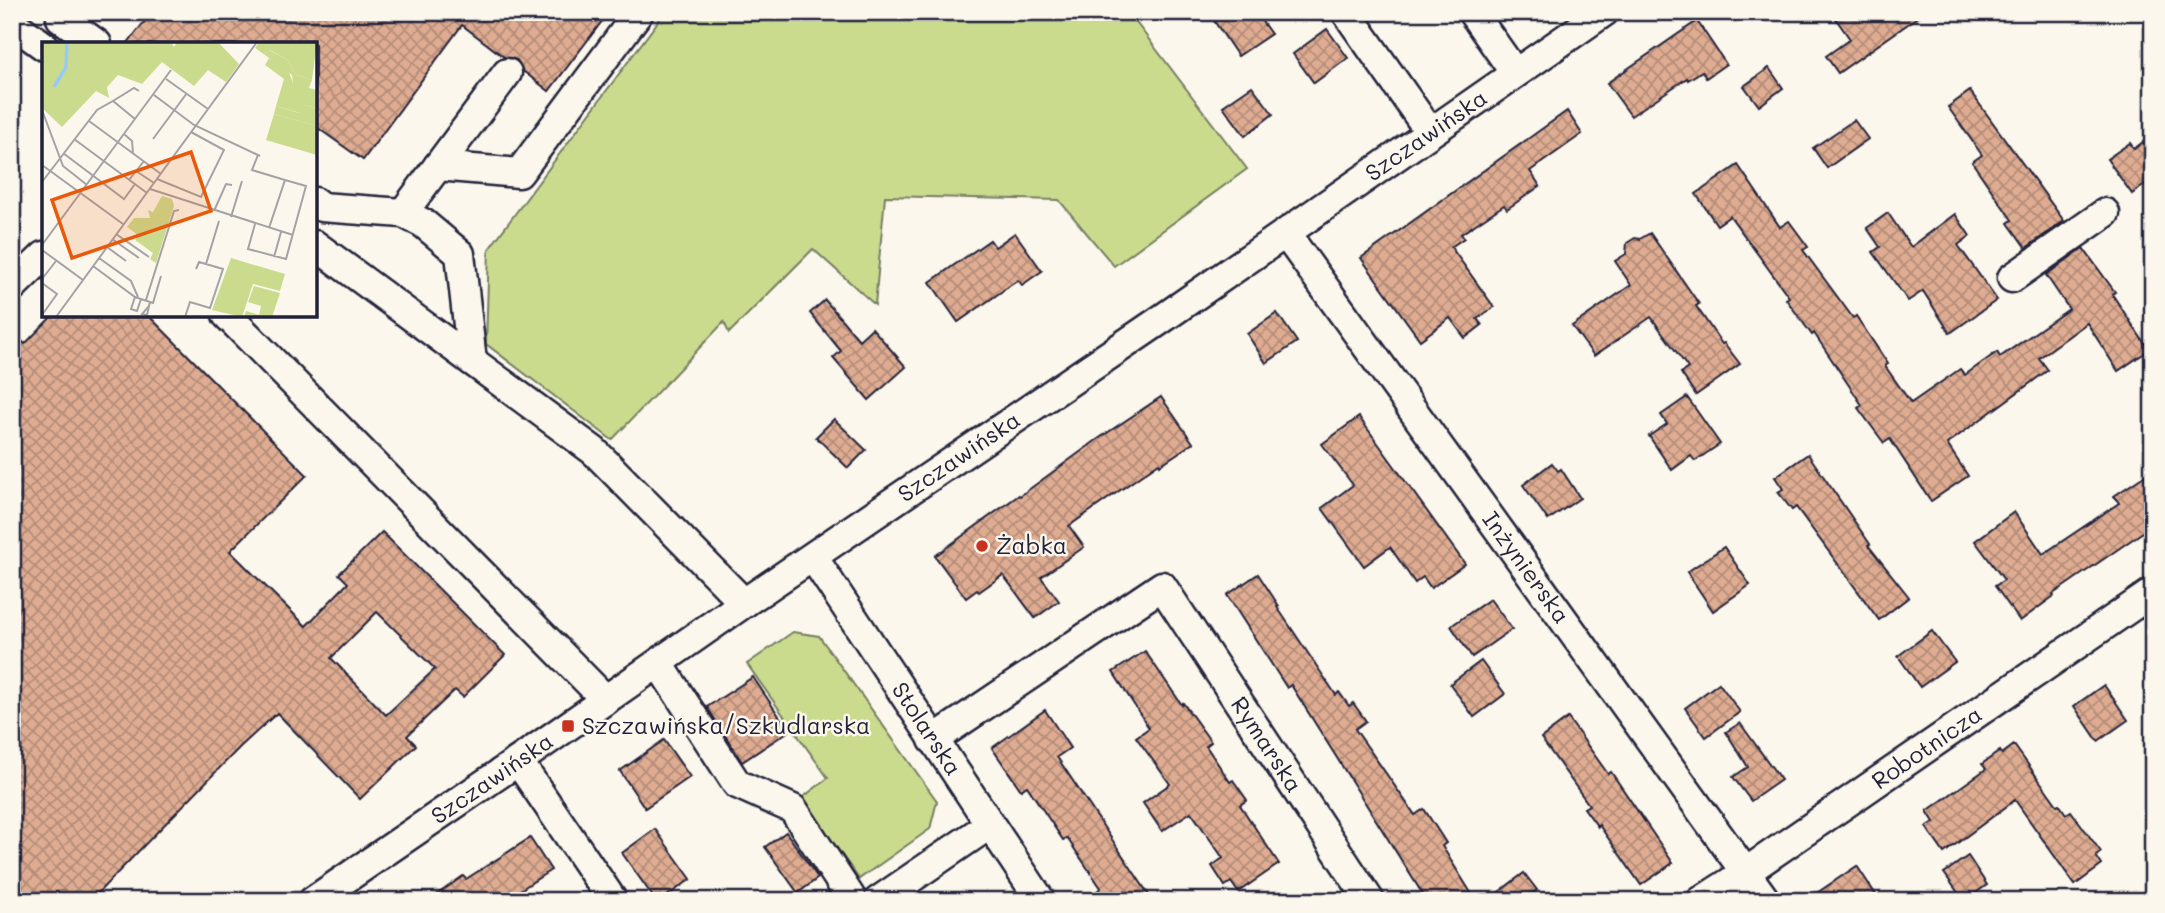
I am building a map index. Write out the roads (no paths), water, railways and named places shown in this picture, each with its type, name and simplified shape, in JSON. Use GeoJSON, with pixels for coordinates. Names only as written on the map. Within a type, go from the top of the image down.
{"type":"FeatureCollection","features":[{"type":"Feature","properties":{"kind":"street"},"geometry":{"type":"LineString","coordinates":[[66,12],[61,18],[94,42]]}},
{"type":"Feature","properties":{"kind":"street"},"geometry":{"type":"LineString","coordinates":[[439,166],[519,173],[639,12]]}},
{"type":"Feature","properties":{"kind":"street"},"geometry":{"type":"LineString","coordinates":[[1346,12],[1430,132]]}},
{"type":"Feature","properties":{"kind":"street"},"geometry":{"type":"LineString","coordinates":[[1472,12],[1515,73]]}},
{"type":"Feature","properties":{"kind":"street","name":"Szczawińska"},"geometry":{"type":"LineString","coordinates":[[313,901],[1286,234],[1604,12]]}},
{"type":"Feature","properties":{"kind":"street"},"geometry":{"type":"LineString","coordinates":[[12,23],[42,45]]}},
{"type":"Feature","properties":{"kind":"street"},"geometry":{"type":"LineString","coordinates":[[403,214],[507,73]]}},
{"type":"Feature","properties":{"kind":"street"},"geometry":{"type":"LineString","coordinates":[[317,204],[321,207],[403,214],[423,223],[460,254],[472,361]]}},
{"type":"Feature","properties":{"kind":"street"},"geometry":{"type":"LineString","coordinates":[[2012,278],[2105,213]]}},
{"type":"Feature","properties":{"kind":"street","name":"Inżynierska"},"geometry":{"type":"LineString","coordinates":[[1286,234],[1766,901]]}},
{"type":"Feature","properties":{"kind":"street"},"geometry":{"type":"LineString","coordinates":[[317,247],[594,451],[744,603]]}},
{"type":"Feature","properties":{"kind":"street"},"geometry":{"type":"LineString","coordinates":[[12,286],[42,258]]}},
{"type":"Feature","properties":{"kind":"street"},"geometry":{"type":"LineString","coordinates":[[229,317],[606,700]]}},
{"type":"Feature","properties":{"kind":"street","name":"Stolarska"},"geometry":{"type":"LineString","coordinates":[[813,557],[1041,901]]}},
{"type":"Feature","properties":{"kind":"street","name":"Rymarska"},"geometry":{"type":"LineString","coordinates":[[933,740],[1162,586],[1370,901]]}},
{"type":"Feature","properties":{"kind":"street","name":"Robotnicza"},"geometry":{"type":"LineString","coordinates":[[1701,901],[2153,592]]}},
{"type":"Feature","properties":{"kind":"street"},"geometry":{"type":"LineString","coordinates":[[659,664],[737,784],[793,809],[853,901]]}},
{"type":"Feature","properties":{"kind":"street"},"geometry":{"type":"LineString","coordinates":[[518,761],[613,901]]}},
{"type":"Feature","properties":{"kind":"street"},"geometry":{"type":"LineString","coordinates":[[878,901],[989,825]]}},
{"type":"Feature","properties":{"kind":"place","name":"Żabka"},"geometry":{"type":"Point","coordinates":[982,546]}},
{"type":"Feature","properties":{"kind":"place","name":"Szczawińska/Szkudlarska"},"geometry":{"type":"Point","coordinates":[568,726]}}]}
